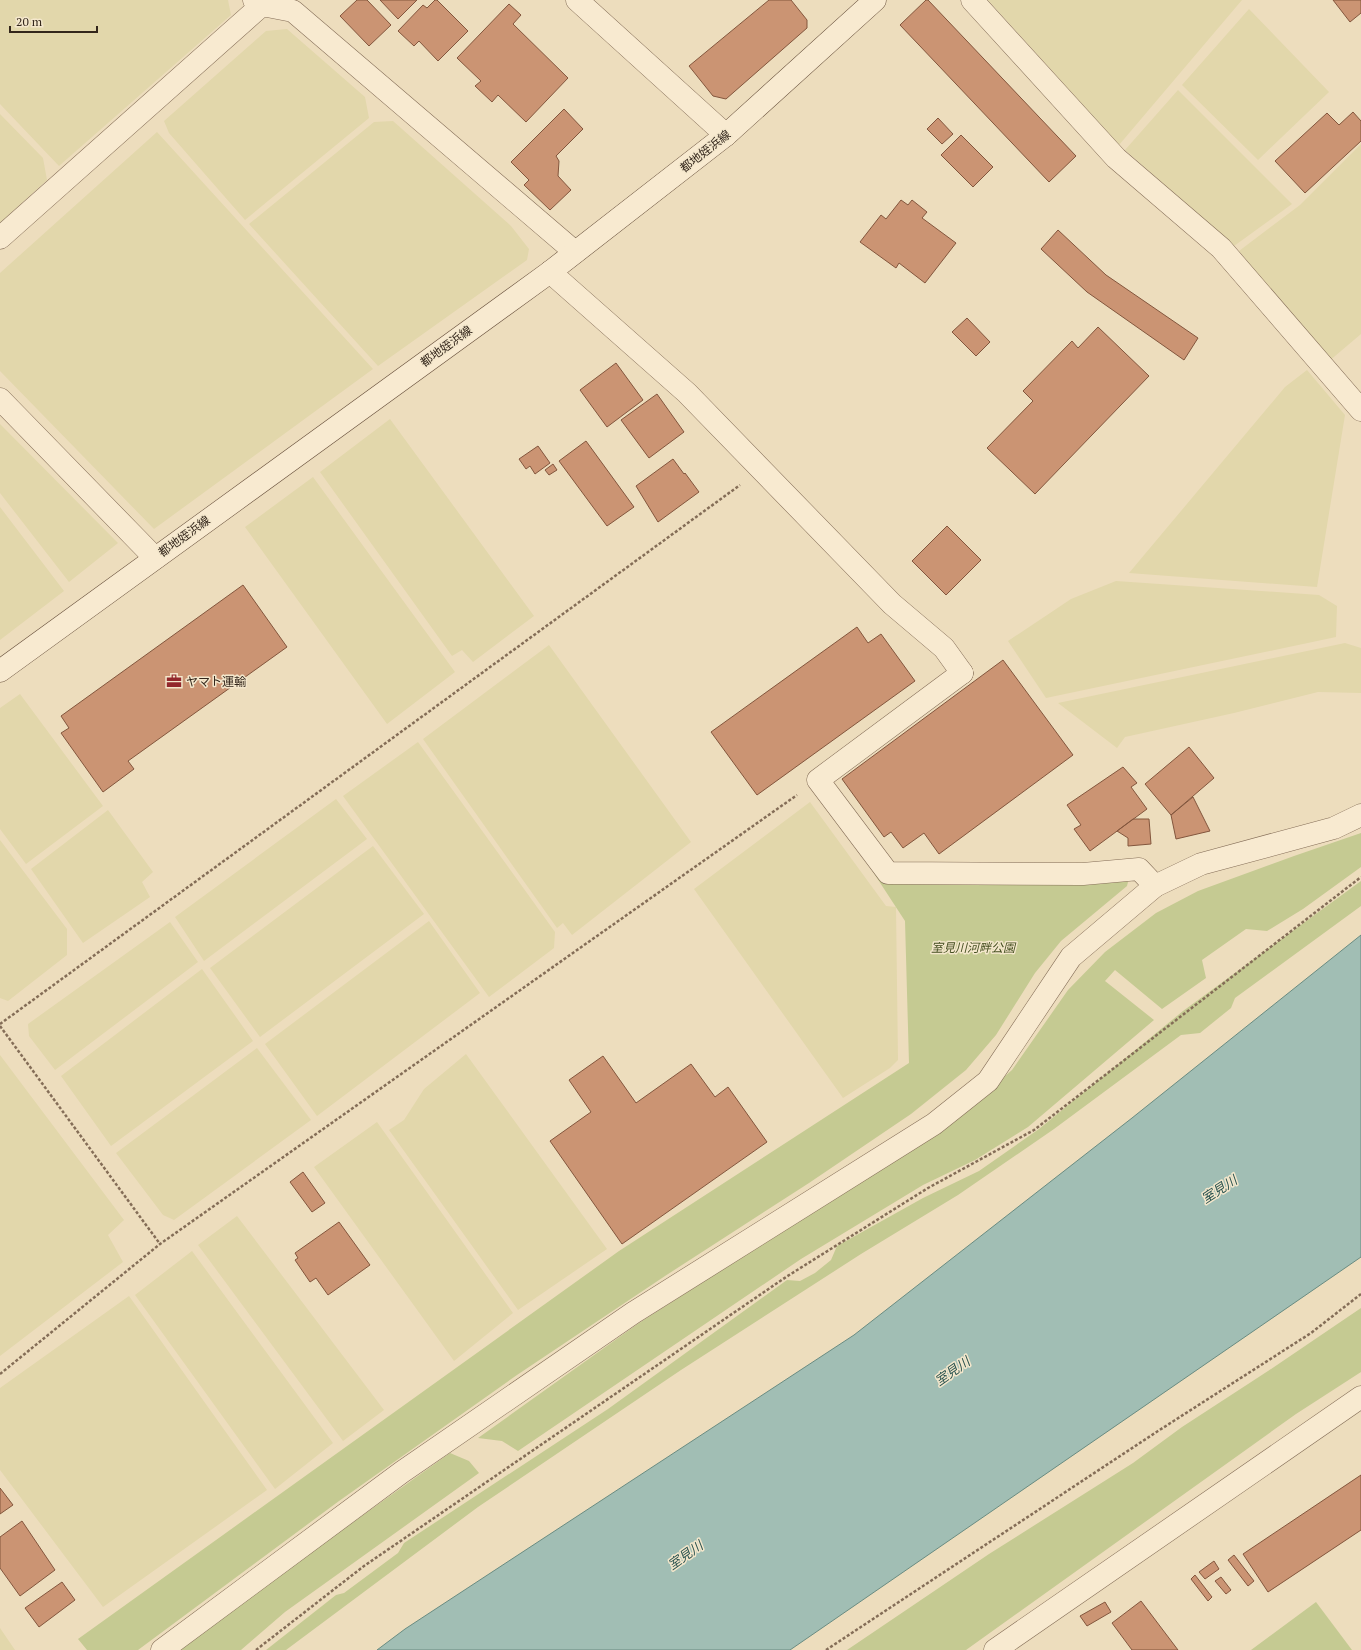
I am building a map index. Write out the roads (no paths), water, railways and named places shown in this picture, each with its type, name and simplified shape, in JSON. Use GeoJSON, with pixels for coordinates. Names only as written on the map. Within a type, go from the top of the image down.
{"type":"FeatureCollection","features":[{"type":"Feature","properties":{"kind":"street"},"geometry":{"type":"LineString","coordinates":[[577,0],[726,135]]}},
{"type":"Feature","properties":{"kind":"street","name":"都地姪浜線"},"geometry":{"type":"LineString","coordinates":[[0,671],[550,272],[726,135],[875,0]]}},
{"type":"Feature","properties":{"kind":"street"},"geometry":{"type":"LineString","coordinates":[[972,0],[1116,158],[1221,248],[1361,410]]}},
{"type":"Feature","properties":{"kind":"street"},"geometry":{"type":"LineString","coordinates":[[0,238],[258,3],[293,11],[575,252]]}},
{"type":"Feature","properties":{"kind":"street"},"geometry":{"type":"LineString","coordinates":[[550,272],[687,393],[892,604],[944,648],[962,673],[818,780],[888,872],[1083,874],[1139,869],[1155,886]]}},
{"type":"Feature","properties":{"kind":"street"},"geometry":{"type":"LineString","coordinates":[[0,399],[154,558]]}},
{"type":"Feature","properties":{"kind":"street"},"geometry":{"type":"LineString","coordinates":[[162,1650],[402,1472],[632,1314],[934,1124],[988,1081],[1071,957],[1155,886],[1201,864],[1334,828],[1361,815]]}},
{"type":"Feature","properties":{"kind":"street"},"geometry":{"type":"LineString","coordinates":[[995,1650],[1361,1397]]}},
{"type":"Feature","properties":{"kind":"water","name":"室見川"},"geometry":{"type":"Polygon","coordinates":[[[1361,935],[1361,1257],[790,1650],[377,1650],[405,1629],[854,1335],[1132,1118],[1361,935]]]}},
{"type":"Feature","properties":{"kind":"place","name":"ヤマト運輸"},"geometry":{"type":"Point","coordinates":[174,681]}},
{"type":"Feature","properties":{"kind":"park label","name":"室見川河畔公園"},"geometry":{"type":"Point","coordinates":[973,947]}}]}
